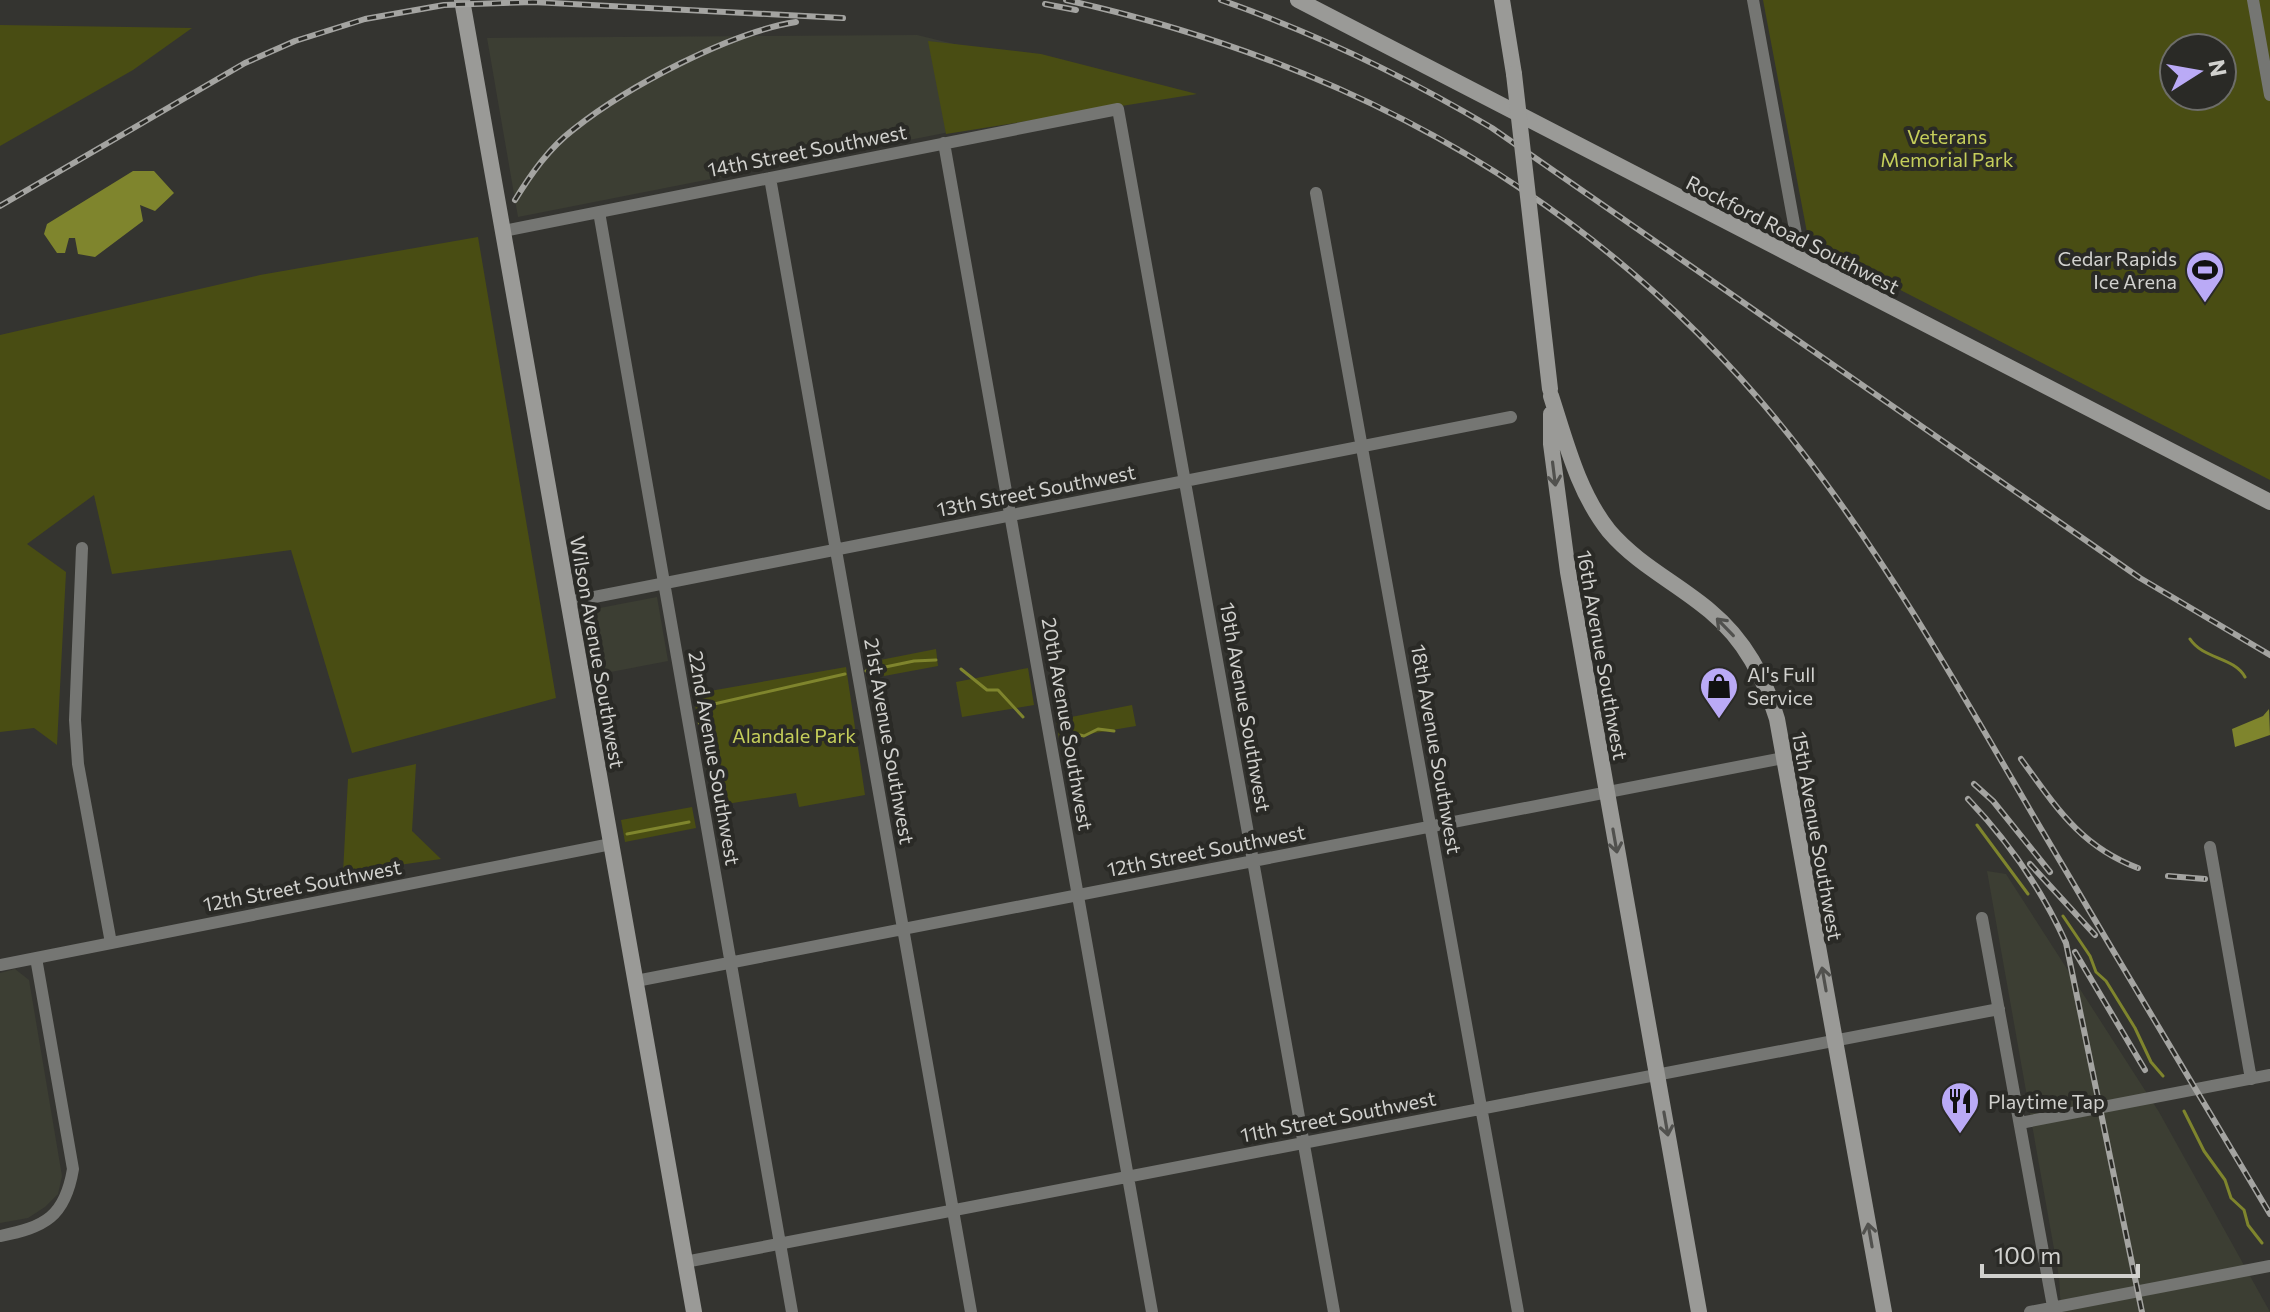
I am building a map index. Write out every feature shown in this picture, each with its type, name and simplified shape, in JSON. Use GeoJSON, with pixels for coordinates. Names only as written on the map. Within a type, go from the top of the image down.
{"type":"FeatureCollection","features":[{"type":"Feature","properties":{"kind":"main road","name":"Wilson Avenue Southwest"},"geometry":{"type":"LineString","coordinates":[[462,0],[694,1312]]}},
{"type":"Feature","properties":{"kind":"main road","name":"Rockford Road Southwest"},"geometry":{"type":"LineString","coordinates":[[1298,0],[2270,502]]}},
{"type":"Feature","properties":{"kind":"main road","name":"16th Avenue Southwest"},"geometry":{"type":"LineString","coordinates":[[1502,0],[1514,74],[1550,392],[1557,496],[1699,1312]]}},
{"type":"Feature","properties":{"kind":"main road","name":"15th Avenue Southwest"},"geometry":{"type":"LineString","coordinates":[[1550,392],[1585,493],[1609,530],[1637,560],[1711,612],[1754,661],[1777,719],[1884,1312]]}},
{"type":"Feature","properties":{"kind":"street"},"geometry":{"type":"LineString","coordinates":[[1753,0],[1801,262]]}},
{"type":"Feature","properties":{"kind":"street"},"geometry":{"type":"LineString","coordinates":[[2253,0],[2270,95]]}},
{"type":"Feature","properties":{"kind":"street","name":"14th Street Southwest"},"geometry":{"type":"LineString","coordinates":[[503,231],[1118,109]]}},
{"type":"Feature","properties":{"kind":"street","name":"19th Avenue Southwest"},"geometry":{"type":"LineString","coordinates":[[1118,109],[1334,1312]]}},
{"type":"Feature","properties":{"kind":"street","name":"20th Avenue Southwest"},"geometry":{"type":"LineString","coordinates":[[944,143],[1152,1312]]}},
{"type":"Feature","properties":{"kind":"street","name":"21st Avenue Southwest"},"geometry":{"type":"LineString","coordinates":[[770,178],[971,1312]]}},
{"type":"Feature","properties":{"kind":"street","name":"18th Avenue Southwest"},"geometry":{"type":"LineString","coordinates":[[1316,193],[1518,1312]]}},
{"type":"Feature","properties":{"kind":"street","name":"22nd Avenue Southwest"},"geometry":{"type":"LineString","coordinates":[[599,212],[792,1312]]}},
{"type":"Feature","properties":{"kind":"street","name":"13th Street Southwest"},"geometry":{"type":"LineString","coordinates":[[569,602],[1511,417]]}},
{"type":"Feature","properties":{"kind":"street"},"geometry":{"type":"LineString","coordinates":[[82,548],[75,720],[78,764],[111,943]]}},
{"type":"Feature","properties":{"kind":"street","name":"12th Street Southwest"},"geometry":{"type":"LineString","coordinates":[[636,981],[1783,758]]}},
{"type":"Feature","properties":{"kind":"street","name":"12th Street Southwest"},"geometry":{"type":"LineString","coordinates":[[0,965],[611,844]]}},
{"type":"Feature","properties":{"kind":"street"},"geometry":{"type":"LineString","coordinates":[[2210,847],[2251,1079]]}},
{"type":"Feature","properties":{"kind":"street"},"geometry":{"type":"LineString","coordinates":[[1982,918],[2054,1310]]}},
{"type":"Feature","properties":{"kind":"street"},"geometry":{"type":"LineString","coordinates":[[0,1236],[31,1230],[47,1222],[60,1208],[70,1188],[73,1169],[36,958]]}},
{"type":"Feature","properties":{"kind":"street","name":"11th Street Southwest"},"geometry":{"type":"LineString","coordinates":[[685,1262],[1999,1009]]}},
{"type":"Feature","properties":{"kind":"street"},"geometry":{"type":"LineString","coordinates":[[2020,1123],[2270,1075]]}},
{"type":"Feature","properties":{"kind":"street"},"geometry":{"type":"LineString","coordinates":[[2030,1312],[2054,1310],[2270,1266]]}},
{"type":"Feature","properties":{"kind":"shaded area"},"geometry":{"type":"Polygon","coordinates":[[[917,35],[1152,92],[518,217],[487,38],[917,35]]]}},
{"type":"Feature","properties":{"kind":"shaded area"},"geometry":{"type":"Polygon","coordinates":[[[133,171],[154,171],[174,193],[155,211],[140,205],[143,221],[95,257],[78,254],[75,238],[69,238],[65,253],[57,253],[44,234],[47,224],[133,171]]]}},
{"type":"Feature","properties":{"kind":"shaded area"},"geometry":{"type":"Polygon","coordinates":[[[657,597],[668,661],[595,675],[584,611],[657,597]]]}},
{"type":"Feature","properties":{"kind":"shaded area"},"geometry":{"type":"Polygon","coordinates":[[[2269,709],[2270,735],[2235,747],[2232,729],[2263,716],[2269,709]]]}},
{"type":"Feature","properties":{"kind":"shaded area"},"geometry":{"type":"Polygon","coordinates":[[[1987,871],[2006,874],[2159,1112],[2270,1312],[2061,1312],[2059,1277],[1987,871]]]}},
{"type":"Feature","properties":{"kind":"shaded area"},"geometry":{"type":"Polygon","coordinates":[[[15,969],[29,980],[62,1176],[58,1194],[45,1207],[28,1218],[0,1223],[0,973],[15,969]]]}},
{"type":"Feature","properties":{"kind":"green space","name":"Veterans Memorial Park"},"geometry":{"type":"Polygon","coordinates":[[[1763,0],[2270,0],[2270,480],[1809,243],[1763,0]]]}},
{"type":"Feature","properties":{"kind":"green space"},"geometry":{"type":"Polygon","coordinates":[[[0,25],[192,28],[133,70],[0,146],[0,25]]]}},
{"type":"Feature","properties":{"kind":"green space"},"geometry":{"type":"Polygon","coordinates":[[[928,41],[1041,54],[1197,94],[946,134],[928,41]]]}},
{"type":"Feature","properties":{"kind":"green space"},"geometry":{"type":"Polygon","coordinates":[[[478,237],[556,698],[352,753],[291,550],[112,574],[94,495],[27,544],[66,572],[57,745],[34,728],[0,732],[0,335],[260,275],[478,237]]]}},
{"type":"Feature","properties":{"kind":"green space"},"geometry":{"type":"Polygon","coordinates":[[[936,649],[938,666],[868,679],[865,663],[936,649]]]}},
{"type":"Feature","properties":{"kind":"green space","name":"Alandale Park"},"geometry":{"type":"Polygon","coordinates":[[[846,667],[865,795],[799,807],[796,793],[714,806],[693,694],[846,667]]]}},
{"type":"Feature","properties":{"kind":"green space"},"geometry":{"type":"Polygon","coordinates":[[[1028,668],[1034,705],[962,717],[956,682],[1028,668]]]}},
{"type":"Feature","properties":{"kind":"green space"},"geometry":{"type":"Polygon","coordinates":[[[1132,705],[1136,726],[1059,739],[1056,720],[1132,705]]]}},
{"type":"Feature","properties":{"kind":"green space"},"geometry":{"type":"Polygon","coordinates":[[[416,764],[412,831],[441,859],[343,873],[348,779],[416,764]]]}},
{"type":"Feature","properties":{"kind":"green space"},"geometry":{"type":"Polygon","coordinates":[[[692,807],[696,828],[625,842],[621,820],[692,807]]]}},
{"type":"Feature","properties":{"kind":"waterway"},"geometry":{"type":"LineString","coordinates":[[2190,639],[2203,651],[2234,665],[2245,677]]}},
{"type":"Feature","properties":{"kind":"waterway"},"geometry":{"type":"LineString","coordinates":[[866,671],[914,661],[936,660]]}},
{"type":"Feature","properties":{"kind":"waterway"},"geometry":{"type":"LineString","coordinates":[[961,669],[987,690],[998,690],[1023,717]]}},
{"type":"Feature","properties":{"kind":"waterway"},"geometry":{"type":"LineString","coordinates":[[713,793],[698,716],[701,707],[845,674]]}},
{"type":"Feature","properties":{"kind":"waterway"},"geometry":{"type":"LineString","coordinates":[[1072,733],[1084,736],[1098,729],[1114,731]]}},
{"type":"Feature","properties":{"kind":"waterway"},"geometry":{"type":"LineString","coordinates":[[627,834],[689,822]]}},
{"type":"Feature","properties":{"kind":"waterway"},"geometry":{"type":"LineString","coordinates":[[1977,825],[2028,894]]}},
{"type":"Feature","properties":{"kind":"waterway"},"geometry":{"type":"LineString","coordinates":[[2063,916],[2090,956],[2096,972],[2106,981],[2135,1028],[2151,1062],[2163,1076]]}},
{"type":"Feature","properties":{"kind":"waterway"},"geometry":{"type":"LineString","coordinates":[[2184,1111],[2204,1151],[2225,1180],[2231,1198],[2244,1210],[2248,1225],[2262,1243]]}},
{"type":"Feature","properties":{"kind":"railway"},"geometry":{"type":"LineString","coordinates":[[1066,0],[1176,28],[1280,64],[1381,108],[1476,160],[1566,220],[1650,289],[1730,366],[1803,453],[1897,587],[2270,1214]]}},
{"type":"Feature","properties":{"kind":"railway"},"geometry":{"type":"LineString","coordinates":[[1221,0],[1360,57],[1492,128],[2140,578],[2270,655]]}},
{"type":"Feature","properties":{"kind":"railway"},"geometry":{"type":"LineString","coordinates":[[0,206],[245,63],[295,41],[365,19],[444,5],[533,2],[843,18]]}},
{"type":"Feature","properties":{"kind":"railway"},"geometry":{"type":"LineString","coordinates":[[1045,4],[1076,10]]}},
{"type":"Feature","properties":{"kind":"railway"},"geometry":{"type":"LineString","coordinates":[[515,200],[556,144],[622,96],[711,49],[796,22]]}},
{"type":"Feature","properties":{"kind":"railway"},"geometry":{"type":"LineString","coordinates":[[2021,759],[2071,823],[2100,848],[2138,868]]}},
{"type":"Feature","properties":{"kind":"railway"},"geometry":{"type":"LineString","coordinates":[[1974,784],[1993,801],[2050,872]]}},
{"type":"Feature","properties":{"kind":"railway"},"geometry":{"type":"LineString","coordinates":[[1968,799],[2023,867],[2066,943],[2142,1312]]}},
{"type":"Feature","properties":{"kind":"railway"},"geometry":{"type":"LineString","coordinates":[[2030,864],[2095,935]]}},
{"type":"Feature","properties":{"kind":"railway"},"geometry":{"type":"LineString","coordinates":[[2168,876],[2205,879]]}},
{"type":"Feature","properties":{"kind":"railway"},"geometry":{"type":"LineString","coordinates":[[2075,952],[2145,1070]]}},
{"type":"Feature","properties":{"kind":"place","name":"Cedar Rapids Ice Arena"},"geometry":{"type":"Point","coordinates":[2205,304]}},
{"type":"Feature","properties":{"kind":"place","name":"Al's Full Service"},"geometry":{"type":"Point","coordinates":[1719,720]}},
{"type":"Feature","properties":{"kind":"place","name":"Playtime Tap"},"geometry":{"type":"Point","coordinates":[1960,1135]}}]}
